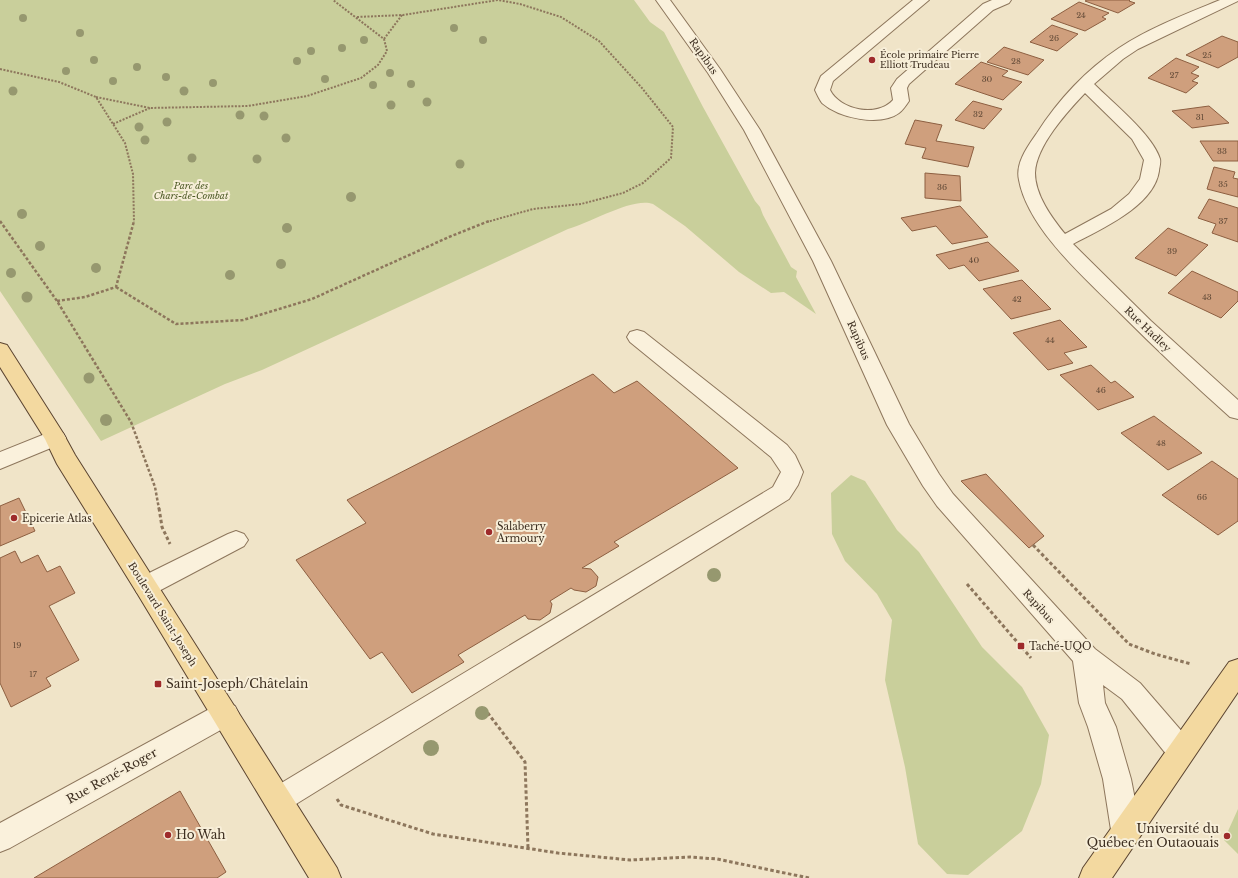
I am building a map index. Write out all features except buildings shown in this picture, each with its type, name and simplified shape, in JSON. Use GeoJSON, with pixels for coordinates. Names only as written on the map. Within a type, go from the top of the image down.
{"type":"FeatureCollection","features":[{"type":"Feature","properties":{"kind":"main road","name":"Boulevard Saint-Joseph"},"geometry":{"type":"LineString","coordinates":[[0,350],[65,458],[146,586],[326,878]]}},
{"type":"Feature","properties":{"kind":"main road"},"geometry":{"type":"LineString","coordinates":[[1094,878],[1238,670]]}},
{"type":"Feature","properties":{"kind":"street","name":"Rapibus"},"geometry":{"type":"LineString","coordinates":[[663,0],[715,72],[758,141],[825,268],[894,419],[919,463],[945,500],[1086,657],[1131,691],[1181,751]]}},
{"type":"Feature","properties":{"kind":"street"},"geometry":{"type":"LineString","coordinates":[[922,0],[829,76],[823,84],[823,90],[828,100],[839,109],[853,114],[874,115],[890,111],[898,106],[901,101],[899,88],[902,82],[992,1]]}},
{"type":"Feature","properties":{"kind":"street"},"geometry":{"type":"LineString","coordinates":[[1193,0],[1236,14]]}},
{"type":"Feature","properties":{"kind":"street","name":"Rue Hadley"},"geometry":{"type":"LineString","coordinates":[[1232,0],[1136,44],[1111,60],[1085,84],[1053,120],[1030,158],[1027,177],[1032,197],[1045,219],[1090,273],[1195,375],[1238,412]]}},
{"type":"Feature","properties":{"kind":"street"},"geometry":{"type":"LineString","coordinates":[[1063,242],[1117,212],[1135,198],[1149,180],[1152,160],[1139,137],[1085,84]]}},
{"type":"Feature","properties":{"kind":"street"},"geometry":{"type":"LineString","coordinates":[[278,800],[781,493],[787,485],[792,472],[787,461],[779,452],[637,336]]}},
{"type":"Feature","properties":{"kind":"street"},"geometry":{"type":"LineString","coordinates":[[0,461],[54,438]]}},
{"type":"Feature","properties":{"kind":"street"},"geometry":{"type":"LineString","coordinates":[[146,586],[236,540]]}},
{"type":"Feature","properties":{"kind":"street"},"geometry":{"type":"LineString","coordinates":[[1086,657],[1092,703],[1102,727],[1117,779],[1126,830]]}},
{"type":"Feature","properties":{"kind":"street","name":"Rue René-Roger"},"geometry":{"type":"LineString","coordinates":[[0,838],[225,714]]}},
{"type":"Feature","properties":{"kind":"path"},"geometry":{"type":"LineString","coordinates":[[0,69],[59,82],[96,97],[150,108],[248,106],[307,96],[361,78],[378,65],[387,52],[384,39],[333,0]]}},
{"type":"Feature","properties":{"kind":"path"},"geometry":{"type":"LineString","coordinates":[[57,301],[85,297],[116,287],[176,324],[243,320],[312,300],[450,237],[492,220],[533,209],[582,204],[623,193],[643,183],[671,158],[673,127],[642,88],[599,41],[561,17],[520,4],[498,0],[402,15],[357,17]]}},
{"type":"Feature","properties":{"kind":"path"},"geometry":{"type":"LineString","coordinates":[[384,39],[402,15]]}},
{"type":"Feature","properties":{"kind":"path"},"geometry":{"type":"LineString","coordinates":[[96,97],[125,143],[133,174],[135,219],[116,287]]}},
{"type":"Feature","properties":{"kind":"path"},"geometry":{"type":"LineString","coordinates":[[113,124],[150,108]]}},
{"type":"Feature","properties":{"kind":"path"},"geometry":{"type":"LineString","coordinates":[[0,221],[57,301],[131,422],[155,487],[162,527],[182,568]]}},
{"type":"Feature","properties":{"kind":"path"},"geometry":{"type":"LineString","coordinates":[[1033,545],[1129,644],[1155,654],[1191,664]]}},
{"type":"Feature","properties":{"kind":"path"},"geometry":{"type":"LineString","coordinates":[[967,584],[1031,658]]}},
{"type":"Feature","properties":{"kind":"path"},"geometry":{"type":"LineString","coordinates":[[467,684],[525,762],[528,848]]}},
{"type":"Feature","properties":{"kind":"path"},"geometry":{"type":"LineString","coordinates":[[321,773],[341,805],[433,834],[528,848],[630,860],[690,857],[717,859],[809,878]]}},
{"type":"Feature","properties":{"kind":"green space","name":"Parc des Chars-de-Combat"},"geometry":{"type":"Polygon","coordinates":[[[0,0],[634,0],[650,22],[664,32],[703,107],[755,201],[760,207],[791,267],[797,271],[796,277],[816,314],[784,292],[771,293],[739,272],[685,226],[653,204],[634,204],[568,229],[262,370],[225,384],[101,441],[0,291],[0,0]]]}},
{"type":"Feature","properties":{"kind":"green space"},"geometry":{"type":"Polygon","coordinates":[[[851,475],[865,481],[897,530],[919,552],[982,647],[1022,687],[1049,735],[1041,784],[1022,831],[968,875],[947,874],[918,844],[905,767],[885,680],[892,620],[877,594],[845,561],[832,534],[831,493],[851,475]]]}},
{"type":"Feature","properties":{"kind":"green space"},"geometry":{"type":"Polygon","coordinates":[[[1238,809],[1238,854],[1224,840],[1238,809]]]}},
{"type":"Feature","properties":{"kind":"place","name":"École primaire Pierre Elliott Trudeau"},"geometry":{"type":"Point","coordinates":[872,60]}},
{"type":"Feature","properties":{"kind":"place","name":"Epicerie Atlas"},"geometry":{"type":"Point","coordinates":[14,518]}},
{"type":"Feature","properties":{"kind":"place","name":"Salaberry Armoury"},"geometry":{"type":"Point","coordinates":[489,532]}},
{"type":"Feature","properties":{"kind":"place","name":"Taché-UQO"},"geometry":{"type":"Point","coordinates":[1021,646]}},
{"type":"Feature","properties":{"kind":"place","name":"Saint-Joseph/Châtelain"},"geometry":{"type":"Point","coordinates":[158,684]}},
{"type":"Feature","properties":{"kind":"place","name":"Ho Wah"},"geometry":{"type":"Point","coordinates":[168,835]}},
{"type":"Feature","properties":{"kind":"place","name":"Université du Québec en Outaouais"},"geometry":{"type":"Point","coordinates":[1227,836]}}]}
